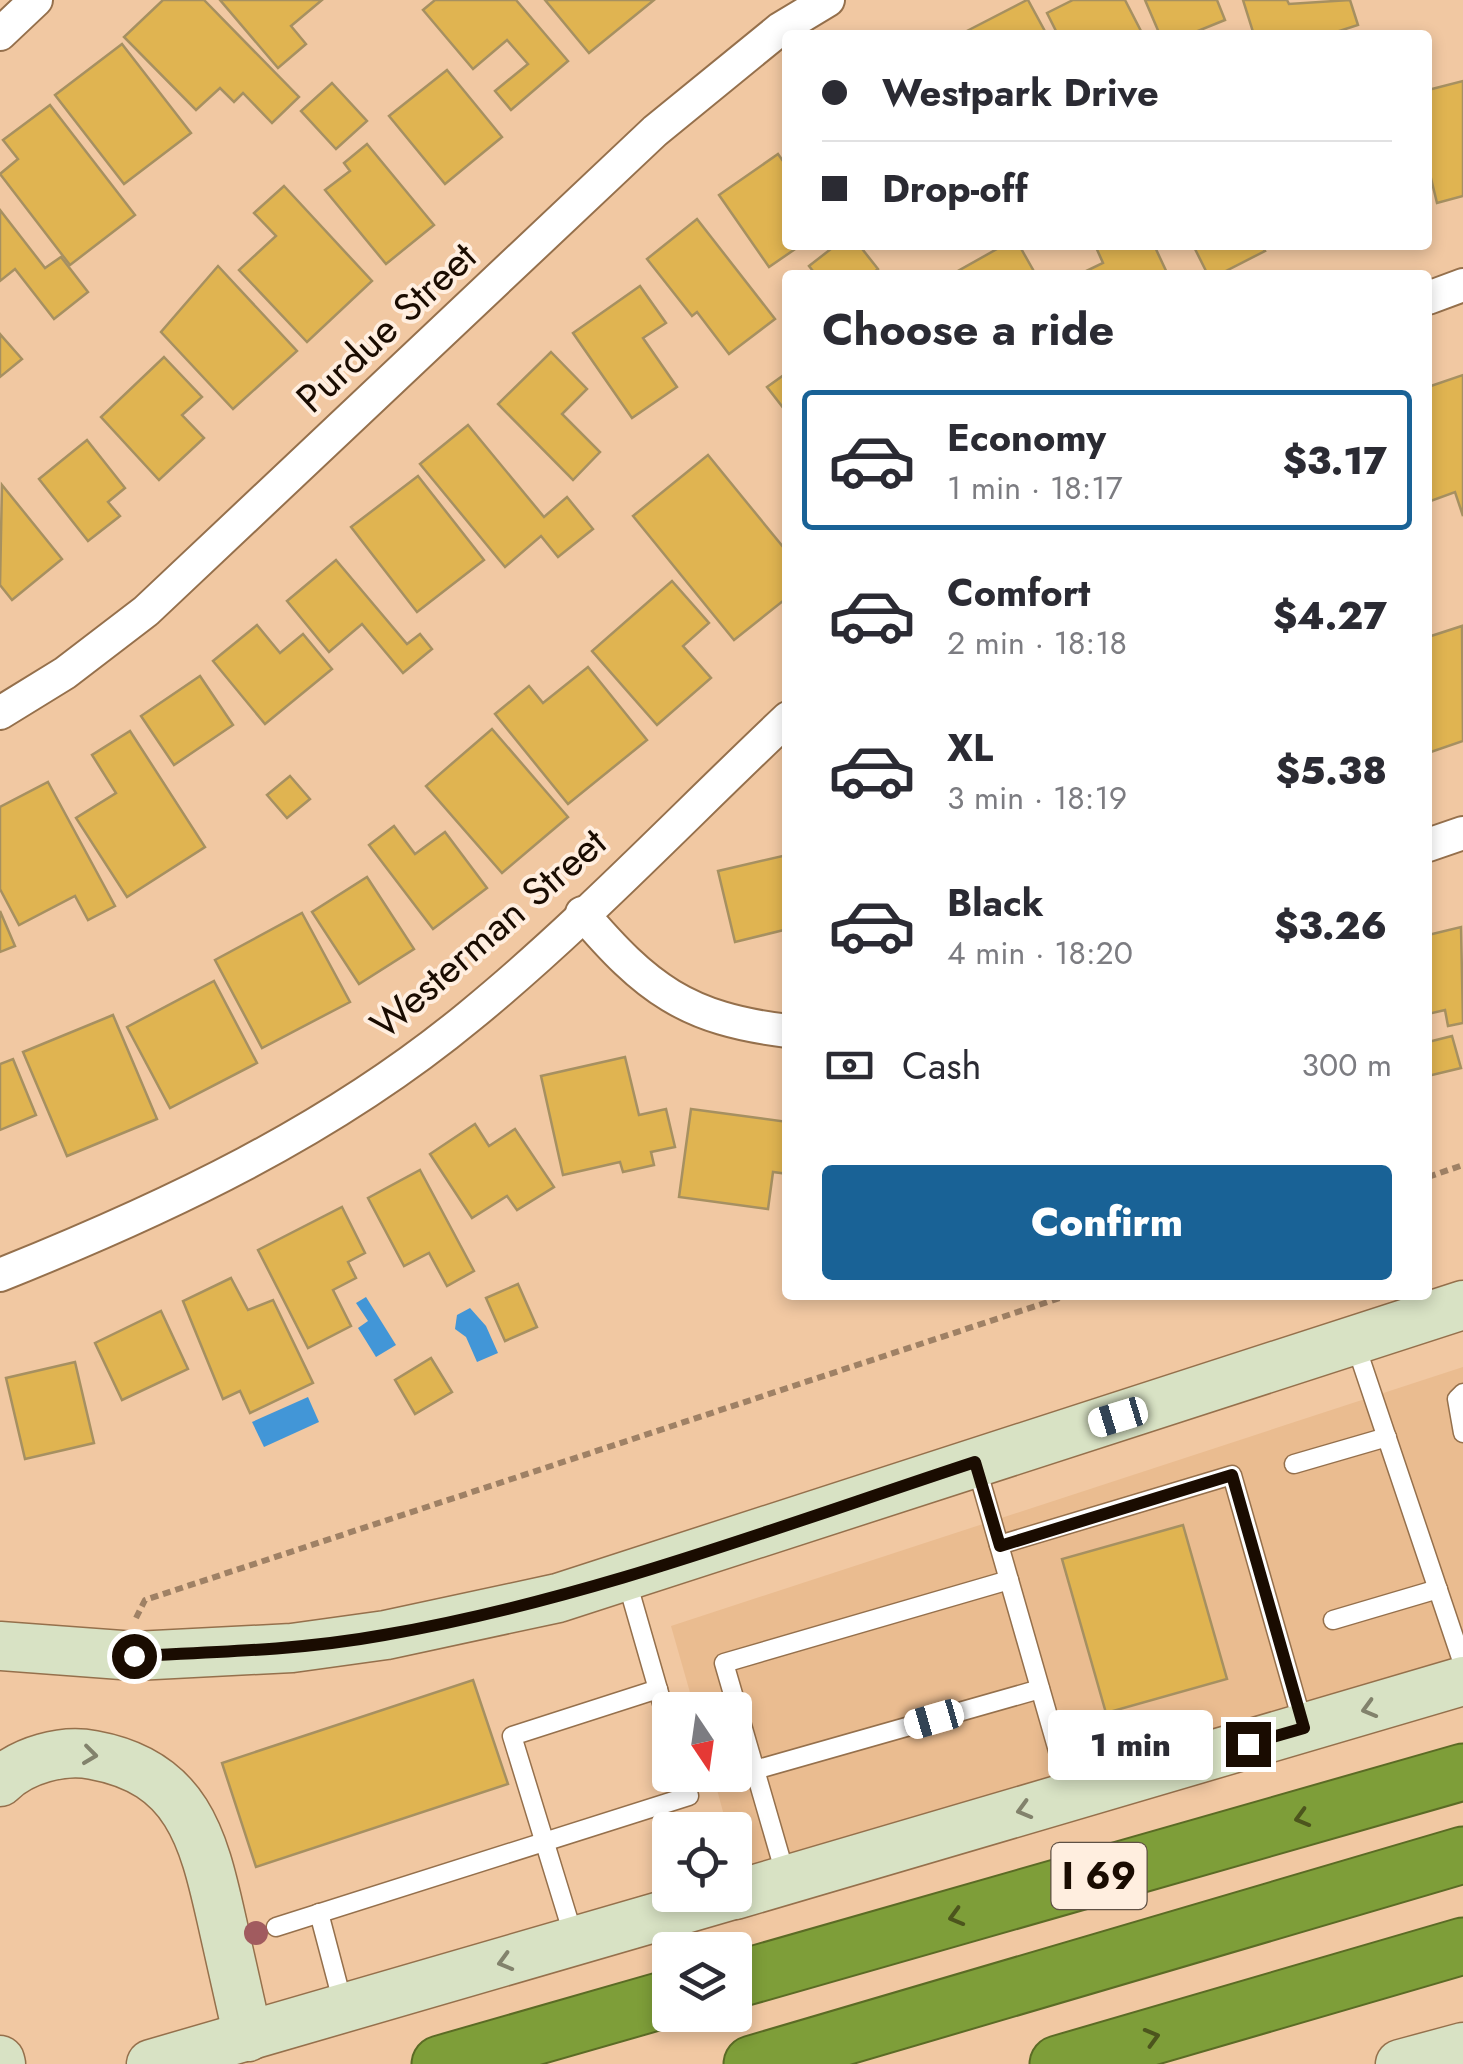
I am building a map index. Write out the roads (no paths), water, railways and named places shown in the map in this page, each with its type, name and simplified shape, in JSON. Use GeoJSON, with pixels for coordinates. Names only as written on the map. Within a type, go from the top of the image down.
{"type":"FeatureCollection","features":[{"type":"Feature","properties":{"kind":"highway","name":"I 69"},"geometry":{"type":"LineString","coordinates":[[752,1975],[1463,1772]]}},
{"type":"Feature","properties":{"kind":"highway"},"geometry":{"type":"LineString","coordinates":[[752,2064],[1463,1855]]}},
{"type":"Feature","properties":{"kind":"highway"},"geometry":{"type":"LineString","coordinates":[[851,2064],[1463,1884]]}},
{"type":"Feature","properties":{"kind":"highway"},"geometry":{"type":"LineString","coordinates":[[1058,2064],[1463,1946]]}},
{"type":"Feature","properties":{"kind":"highway"},"geometry":{"type":"LineString","coordinates":[[440,2064],[652,2003]]}},
{"type":"Feature","properties":{"kind":"main road"},"geometry":{"type":"LineString","coordinates":[[0,1646],[116,1655],[292,1648],[386,1635],[558,1598],[1463,1305]]}},
{"type":"Feature","properties":{"kind":"main road"},"geometry":{"type":"LineString","coordinates":[[0,1680],[65,1651]]}},
{"type":"Feature","properties":{"kind":"main road"},"geometry":{"type":"LineString","coordinates":[[752,1890],[1463,1681]]}},
{"type":"Feature","properties":{"kind":"main road"},"geometry":{"type":"LineString","coordinates":[[0,1782],[42,1758],[85,1753],[126,1766],[160,1784],[180,1803],[207,1850],[248,2037]]}},
{"type":"Feature","properties":{"kind":"main road"},"geometry":{"type":"LineString","coordinates":[[151,2064],[676,1912]]}},
{"type":"Feature","properties":{"kind":"main road"},"geometry":{"type":"LineString","coordinates":[[1400,2064],[1461,2053]]}},
{"type":"Feature","properties":{"kind":"street"},"geometry":{"type":"LineString","coordinates":[[0,34],[36,0]]}},
{"type":"Feature","properties":{"kind":"street","name":"Purdue Street"},"geometry":{"type":"LineString","coordinates":[[0,713],[66,673],[146,611],[655,131],[780,29],[828,0]]}},
{"type":"Feature","properties":{"kind":"street"},"geometry":{"type":"LineString","coordinates":[[1432,297],[1463,285]]}},
{"type":"Feature","properties":{"kind":"street","name":"Westerman Street"},"geometry":{"type":"LineString","coordinates":[[0,1275],[142,1218],[256,1159],[337,1110],[470,1016],[782,724]]}},
{"type":"Feature","properties":{"kind":"street"},"geometry":{"type":"LineString","coordinates":[[1432,844],[1463,833]]}},
{"type":"Feature","properties":{"kind":"street"},"geometry":{"type":"LineString","coordinates":[[582,914],[631,970],[668,996],[707,1013],[782,1030]]}},
{"type":"Feature","properties":{"kind":"lane"},"geometry":{"type":"LineString","coordinates":[[1354,1341],[1463,1664]]}},
{"type":"Feature","properties":{"kind":"lane"},"geometry":{"type":"LineString","coordinates":[[1463,1393],[1457,1399],[1463,1433]]}},
{"type":"Feature","properties":{"kind":"lane"},"geometry":{"type":"LineString","coordinates":[[1294,1464],[1386,1437]]}},
{"type":"Feature","properties":{"kind":"lane"},"geometry":{"type":"LineString","coordinates":[[975,1462],[1071,1796]]}},
{"type":"Feature","properties":{"kind":"lane"},"geometry":{"type":"LineString","coordinates":[[1000,1546],[1232,1475],[1304,1728]]}},
{"type":"Feature","properties":{"kind":"lane"},"geometry":{"type":"LineString","coordinates":[[576,1941],[512,1736],[658,1690],[626,1578]]}},
{"type":"Feature","properties":{"kind":"lane"},"geometry":{"type":"LineString","coordinates":[[787,1879],[724,1663],[1009,1580]]}},
{"type":"Feature","properties":{"kind":"lane"},"geometry":{"type":"LineString","coordinates":[[1332,1620],[1438,1589]]}},
{"type":"Feature","properties":{"kind":"lane"},"geometry":{"type":"LineString","coordinates":[[756,1770],[1040,1689]]}},
{"type":"Feature","properties":{"kind":"lane"},"geometry":{"type":"LineString","coordinates":[[276,1927],[689,1796],[688,1792]]}},
{"type":"Feature","properties":{"kind":"lane"},"geometry":{"type":"LineString","coordinates":[[319,1914],[344,2009]]}},
{"type":"Feature","properties":{"kind":"water"},"geometry":{"type":"Polygon","coordinates":[[[366,1297],[396,1345],[376,1357],[358,1328],[368,1321],[356,1303],[366,1297]]]}},
{"type":"Feature","properties":{"kind":"water"},"geometry":{"type":"Polygon","coordinates":[[[470,1308],[486,1326],[498,1353],[477,1362],[466,1337],[455,1329],[457,1315],[470,1308]]]}},
{"type":"Feature","properties":{"kind":"water"},"geometry":{"type":"Polygon","coordinates":[[[308,1397],[319,1422],[264,1447],[252,1422],[308,1397]]]}}]}
